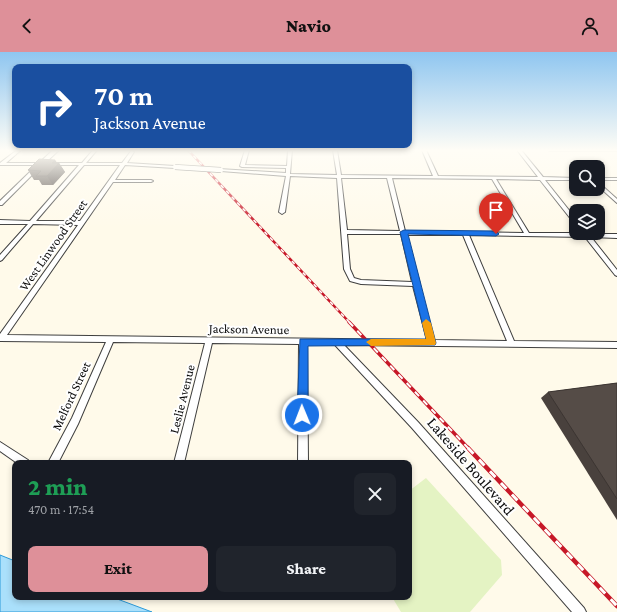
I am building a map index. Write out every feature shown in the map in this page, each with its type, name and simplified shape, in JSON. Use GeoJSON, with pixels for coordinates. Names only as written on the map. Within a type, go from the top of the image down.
{"type":"FeatureCollection","features":[{"type":"Feature","properties":{"kind":"street"},"geometry":{"type":"LineString","coordinates":[[0,204],[29,176]]}},
{"type":"Feature","properties":{"kind":"street"},"geometry":{"type":"LineString","coordinates":[[0,259],[73,176]]}},
{"type":"Feature","properties":{"kind":"street","name":"West Linwood Street"},"geometry":{"type":"LineString","coordinates":[[0,338],[115,176]]}},
{"type":"Feature","properties":{"kind":"street"},"geometry":{"type":"LineString","coordinates":[[282,212],[288,176]]}},
{"type":"Feature","properties":{"kind":"street"},"geometry":{"type":"LineString","coordinates":[[339,176],[346,269],[352,279],[361,282],[417,284]]}},
{"type":"Feature","properties":{"kind":"street"},"geometry":{"type":"LineString","coordinates":[[346,176],[569,179]]}},
{"type":"Feature","properties":{"kind":"street"},"geometry":{"type":"LineString","coordinates":[[540,176],[569,213]]}},
{"type":"Feature","properties":{"kind":"street"},"geometry":{"type":"LineString","coordinates":[[389,177],[431,343]]}},
{"type":"Feature","properties":{"kind":"street"},"geometry":{"type":"LineString","coordinates":[[493,178],[527,234]]}},
{"type":"Feature","properties":{"kind":"street"},"geometry":{"type":"LineString","coordinates":[[605,179],[617,179]]}},
{"type":"Feature","properties":{"kind":"street"},"geometry":{"type":"LineString","coordinates":[[112,181],[151,181]]}},
{"type":"Feature","properties":{"kind":"street"},"geometry":{"type":"LineString","coordinates":[[605,190],[617,202]]}},
{"type":"Feature","properties":{"kind":"street"},"geometry":{"type":"LineString","coordinates":[[0,222],[82,223]]}},
{"type":"Feature","properties":{"kind":"street"},"geometry":{"type":"LineString","coordinates":[[343,232],[569,234]]}},
{"type":"Feature","properties":{"kind":"street"},"geometry":{"type":"LineString","coordinates":[[465,233],[512,344]]}},
{"type":"Feature","properties":{"kind":"street"},"geometry":{"type":"LineString","coordinates":[[605,235],[617,236]]}},
{"type":"Feature","properties":{"kind":"street"},"geometry":{"type":"LineString","coordinates":[[591,240],[617,274]]}},
{"type":"Feature","properties":{"kind":"street","name":"Jackson Avenue"},"geometry":{"type":"LineString","coordinates":[[0,338],[617,345]]}},
{"type":"Feature","properties":{"kind":"street","name":"Melford Street"},"geometry":{"type":"LineString","coordinates":[[54,460],[75,421],[110,340]]}},
{"type":"Feature","properties":{"kind":"street","name":"Leslie Avenue"},"geometry":{"type":"LineString","coordinates":[[180,460],[209,341]]}},
{"type":"Feature","properties":{"kind":"street"},"geometry":{"type":"LineString","coordinates":[[303,342],[303,460]]}},
{"type":"Feature","properties":{"kind":"street","name":"Lakeside Boulevard"},"geometry":{"type":"LineString","coordinates":[[338,343],[416,425],[580,612]]}},
{"type":"Feature","properties":{"kind":"street"},"geometry":{"type":"LineString","coordinates":[[0,446],[21,460]]}},
{"type":"Feature","properties":{"kind":"green space"},"geometry":{"type":"Polygon","coordinates":[[[426,478],[501,560],[502,575],[470,612],[401,612],[394,600],[412,600],[412,489],[426,478]]]}},
{"type":"Feature","properties":{"kind":"water"},"geometry":{"type":"Polygon","coordinates":[[[0,555],[12,560],[12,600],[120,600],[152,612],[0,612],[0,555]]]}},
{"type":"Feature","properties":{"kind":"building"},"geometry":{"type":"Polygon","coordinates":[[[617,383],[617,499],[548,392],[617,383]]]}},
{"type":"Feature","properties":{"kind":"railway"},"geometry":{"type":"LineString","coordinates":[[212,176],[350,323]]}},
{"type":"Feature","properties":{"kind":"railway"},"geometry":{"type":"LineString","coordinates":[[349,322],[469,449]]}},
{"type":"Feature","properties":{"kind":"railway"},"geometry":{"type":"LineString","coordinates":[[468,448],[617,606]]}},
{"type":"Feature","properties":{"kind":"slow traffic"},"geometry":{"type":"LineString","coordinates":[[371,342],[431,343],[426,323]]}},
{"type":"Feature","properties":{"kind":"route"},"geometry":{"type":"LineString","coordinates":[[302,415],[303,342],[431,343],[404,232],[496,234]]}}]}
